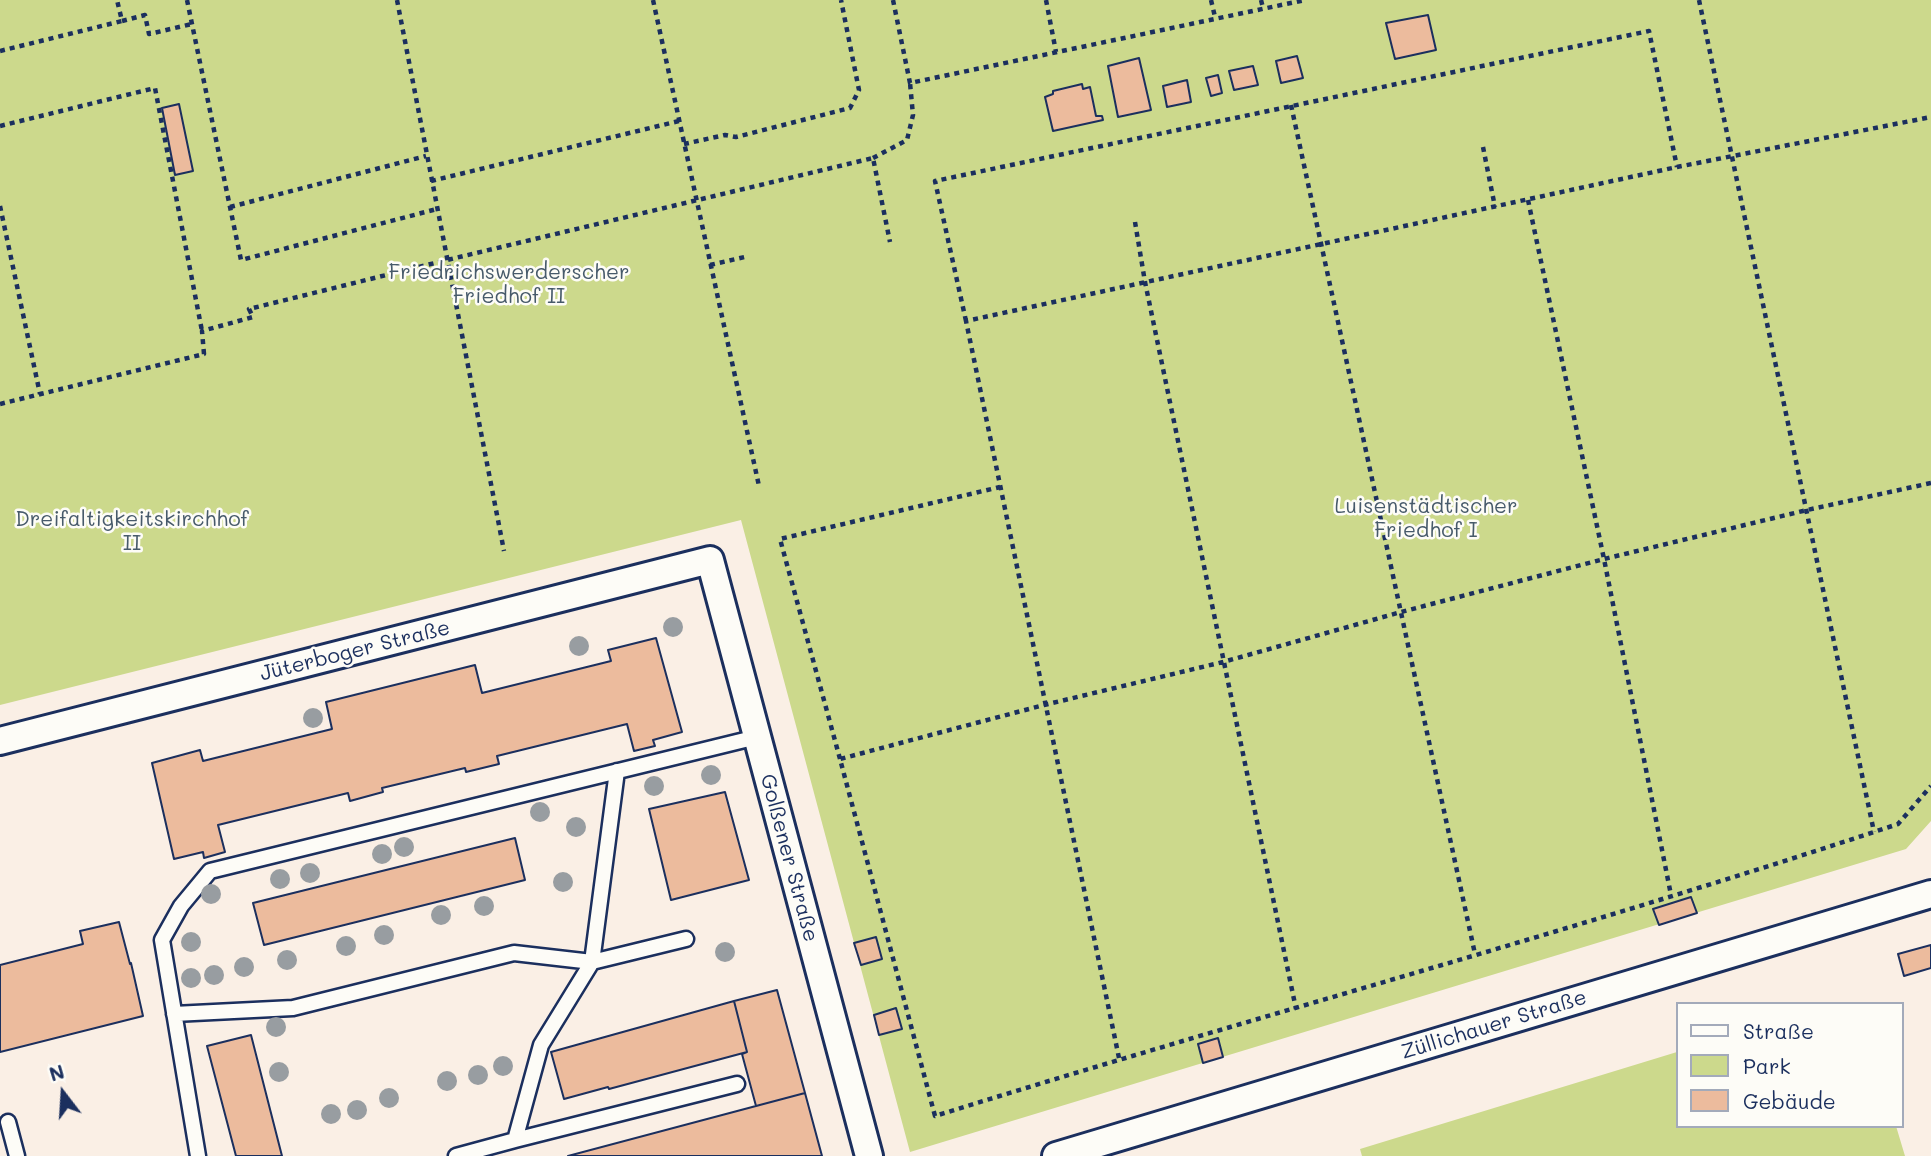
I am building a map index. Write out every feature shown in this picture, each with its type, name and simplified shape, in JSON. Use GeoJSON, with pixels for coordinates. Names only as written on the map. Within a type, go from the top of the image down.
{"type":"FeatureCollection","features":[{"type":"Feature","properties":{"kind":"street","name":"Golßener Straße"},"geometry":{"type":"LineString","coordinates":[[710,560],[869,1156]]}},
{"type":"Feature","properties":{"kind":"street","name":"Jüterboger Straße"},"geometry":{"type":"LineString","coordinates":[[0,741],[710,560]]}},
{"type":"Feature","properties":{"kind":"street","name":"Züllichauer Straße"},"geometry":{"type":"LineString","coordinates":[[1056,1156],[1931,894]]}},
{"type":"Feature","properties":{"kind":"lane"},"geometry":{"type":"LineString","coordinates":[[198,1156],[162,940],[181,906],[210,871],[757,737]]}},
{"type":"Feature","properties":{"kind":"lane"},"geometry":{"type":"LineString","coordinates":[[515,1140],[541,1045],[592,962],[617,771]]}},
{"type":"Feature","properties":{"kind":"lane"},"geometry":{"type":"LineString","coordinates":[[174,1013],[293,1008],[513,953],[592,962],[686,939]]}},
{"type":"Feature","properties":{"kind":"lane"},"geometry":{"type":"LineString","coordinates":[[456,1156],[737,1084]]}},
{"type":"Feature","properties":{"kind":"lane"},"geometry":{"type":"LineString","coordinates":[[8,1122],[17,1156]]}},
{"type":"Feature","properties":{"kind":"path"},"geometry":{"type":"LineString","coordinates":[[117,0],[121,21]]}},
{"type":"Feature","properties":{"kind":"path"},"geometry":{"type":"LineString","coordinates":[[187,0],[241,260],[437,209]]}},
{"type":"Feature","properties":{"kind":"path"},"geometry":{"type":"LineString","coordinates":[[397,0],[504,551]]}},
{"type":"Feature","properties":{"kind":"path"},"geometry":{"type":"LineString","coordinates":[[653,0],[759,485]]}},
{"type":"Feature","properties":{"kind":"path"},"geometry":{"type":"LineString","coordinates":[[684,144],[725,135],[736,137],[850,108],[859,90],[841,0]]}},
{"type":"Feature","properties":{"kind":"path"},"geometry":{"type":"LineString","coordinates":[[202,331],[253,317],[249,309],[873,158],[907,140],[913,115],[910,83],[893,0]]}},
{"type":"Feature","properties":{"kind":"path"},"geometry":{"type":"LineString","coordinates":[[1046,0],[1056,52]]}},
{"type":"Feature","properties":{"kind":"path"},"geometry":{"type":"LineString","coordinates":[[1211,0],[1215,17]]}},
{"type":"Feature","properties":{"kind":"path"},"geometry":{"type":"LineString","coordinates":[[1261,0],[1263,8]]}},
{"type":"Feature","properties":{"kind":"path"},"geometry":{"type":"LineString","coordinates":[[910,83],[1305,0]]}},
{"type":"Feature","properties":{"kind":"path"},"geometry":{"type":"LineString","coordinates":[[1699,0],[1874,832]]}},
{"type":"Feature","properties":{"kind":"path"},"geometry":{"type":"LineString","coordinates":[[0,51],[145,15],[149,34],[192,24]]}},
{"type":"Feature","properties":{"kind":"path"},"geometry":{"type":"LineString","coordinates":[[1119,1058],[935,181],[1649,31],[1677,167]]}},
{"type":"Feature","properties":{"kind":"path"},"geometry":{"type":"LineString","coordinates":[[0,127],[155,88],[202,331],[204,354],[0,404]]}},
{"type":"Feature","properties":{"kind":"path"},"geometry":{"type":"LineString","coordinates":[[1291,105],[1475,954]]}},
{"type":"Feature","properties":{"kind":"path"},"geometry":{"type":"LineString","coordinates":[[966,321],[1677,167],[1931,117]]}},
{"type":"Feature","properties":{"kind":"path"},"geometry":{"type":"LineString","coordinates":[[431,181],[679,121]]}},
{"type":"Feature","properties":{"kind":"path"},"geometry":{"type":"LineString","coordinates":[[1483,147],[1495,207]]}},
{"type":"Feature","properties":{"kind":"path"},"geometry":{"type":"LineString","coordinates":[[230,208],[426,156]]}},
{"type":"Feature","properties":{"kind":"path"},"geometry":{"type":"LineString","coordinates":[[873,158],[890,242]]}},
{"type":"Feature","properties":{"kind":"path"},"geometry":{"type":"LineString","coordinates":[[1528,200],[1671,895]]}},
{"type":"Feature","properties":{"kind":"path"},"geometry":{"type":"LineString","coordinates":[[0,206],[40,394]]}},
{"type":"Feature","properties":{"kind":"path"},"geometry":{"type":"LineString","coordinates":[[1135,222],[1145,282],[1296,1009]]}},
{"type":"Feature","properties":{"kind":"path"},"geometry":{"type":"LineString","coordinates":[[710,265],[749,256]]}},
{"type":"Feature","properties":{"kind":"path"},"geometry":{"type":"LineString","coordinates":[[840,759],[1044,705],[1223,662],[1604,559],[1807,510],[1931,484]]}},
{"type":"Feature","properties":{"kind":"path"},"geometry":{"type":"LineString","coordinates":[[1000,487],[780,539],[935,1116],[1119,1058],[1296,1009],[1874,832],[1898,824],[1931,786]]}},
{"type":"Feature","properties":{"kind":"green space","name":"Luisenstädtischer Friedhof I"},"geometry":{"type":"Polygon","coordinates":[[[0,0],[1931,0],[1931,821],[1906,849],[910,1152],[741,520],[0,705],[0,0]]]}},
{"type":"Feature","properties":{"kind":"green space"},"geometry":{"type":"Polygon","coordinates":[[[1675,1053],[1675,1128],[1897,1128],[1905,1156],[1362,1156],[1360,1149],[1675,1053]]]}},
{"type":"Feature","properties":{"kind":"building"},"geometry":{"type":"Polygon","coordinates":[[[1428,15],[1436,50],[1395,59],[1386,23],[1428,15]]]}},
{"type":"Feature","properties":{"kind":"building"},"geometry":{"type":"Polygon","coordinates":[[[1297,56],[1303,78],[1281,83],[1276,61],[1297,56]]]}},
{"type":"Feature","properties":{"kind":"building"},"geometry":{"type":"Polygon","coordinates":[[[1139,58],[1151,110],[1118,117],[1108,66],[1139,58]]]}},
{"type":"Feature","properties":{"kind":"building"},"geometry":{"type":"Polygon","coordinates":[[[1253,66],[1258,85],[1234,90],[1229,71],[1253,66]]]}},
{"type":"Feature","properties":{"kind":"building"},"geometry":{"type":"Polygon","coordinates":[[[1218,75],[1222,93],[1211,96],[1206,78],[1218,75]]]}},
{"type":"Feature","properties":{"kind":"building"},"geometry":{"type":"Polygon","coordinates":[[[1187,80],[1191,102],[1167,107],[1163,86],[1187,80]]]}},
{"type":"Feature","properties":{"kind":"building"},"geometry":{"type":"Polygon","coordinates":[[[1082,84],[1083,89],[1090,87],[1096,116],[1102,116],[1103,120],[1053,131],[1045,97],[1053,94],[1053,91],[1082,84]]]}},
{"type":"Feature","properties":{"kind":"building"},"geometry":{"type":"Polygon","coordinates":[[[179,104],[193,171],[175,175],[162,108],[179,104]]]}},
{"type":"Feature","properties":{"kind":"building"},"geometry":{"type":"Polygon","coordinates":[[[656,638],[682,732],[653,740],[655,746],[634,751],[627,724],[497,756],[499,764],[466,772],[465,768],[382,788],[383,792],[350,801],[348,793],[218,825],[225,852],[204,858],[203,852],[174,859],[152,763],[200,750],[203,761],[332,729],[326,702],[475,665],[482,693],[611,661],[608,650],[656,638]]]}},
{"type":"Feature","properties":{"kind":"building"},"geometry":{"type":"Polygon","coordinates":[[[725,792],[749,880],[671,900],[649,809],[725,792]]]}},
{"type":"Feature","properties":{"kind":"building"},"geometry":{"type":"Polygon","coordinates":[[[515,838],[525,880],[264,945],[253,903],[515,838]]]}},
{"type":"Feature","properties":{"kind":"building"},"geometry":{"type":"Polygon","coordinates":[[[1691,897],[1697,913],[1659,925],[1653,909],[1691,897]]]}},
{"type":"Feature","properties":{"kind":"building"},"geometry":{"type":"Polygon","coordinates":[[[119,922],[143,1016],[0,1052],[0,965],[83,944],[80,931],[119,922]]]}},
{"type":"Feature","properties":{"kind":"building"},"geometry":{"type":"Polygon","coordinates":[[[876,937],[882,959],[861,965],[854,943],[876,937]]]}},
{"type":"Feature","properties":{"kind":"building"},"geometry":{"type":"Polygon","coordinates":[[[1931,945],[1931,968],[1904,976],[1898,954],[1931,945]]]}},
{"type":"Feature","properties":{"kind":"building"},"geometry":{"type":"Polygon","coordinates":[[[777,990],[805,1093],[756,1106],[742,1054],[747,1052],[734,1001],[777,990]]]}},
{"type":"Feature","properties":{"kind":"building"},"geometry":{"type":"Polygon","coordinates":[[[734,1001],[747,1052],[564,1099],[551,1052],[734,1001]]]}},
{"type":"Feature","properties":{"kind":"building"},"geometry":{"type":"Polygon","coordinates":[[[896,1008],[902,1029],[879,1035],[874,1015],[896,1008]]]}},
{"type":"Feature","properties":{"kind":"building"},"geometry":{"type":"Polygon","coordinates":[[[251,1035],[282,1156],[236,1156],[207,1046],[251,1035]]]}},
{"type":"Feature","properties":{"kind":"building"},"geometry":{"type":"Polygon","coordinates":[[[1218,1038],[1223,1057],[1203,1063],[1198,1044],[1218,1038]]]}},
{"type":"Feature","properties":{"kind":"building"},"geometry":{"type":"Polygon","coordinates":[[[805,1093],[822,1156],[568,1156],[756,1106],[805,1093]]]}},
{"type":"Feature","properties":{"kind":"park label","name":"Friedrichswerderscher Friedhof II"},"geometry":{"type":"Point","coordinates":[509,285]}},
{"type":"Feature","properties":{"kind":"park label","name":"Dreifaltigkeitskirchhof II"},"geometry":{"type":"Point","coordinates":[132,532]}}]}
